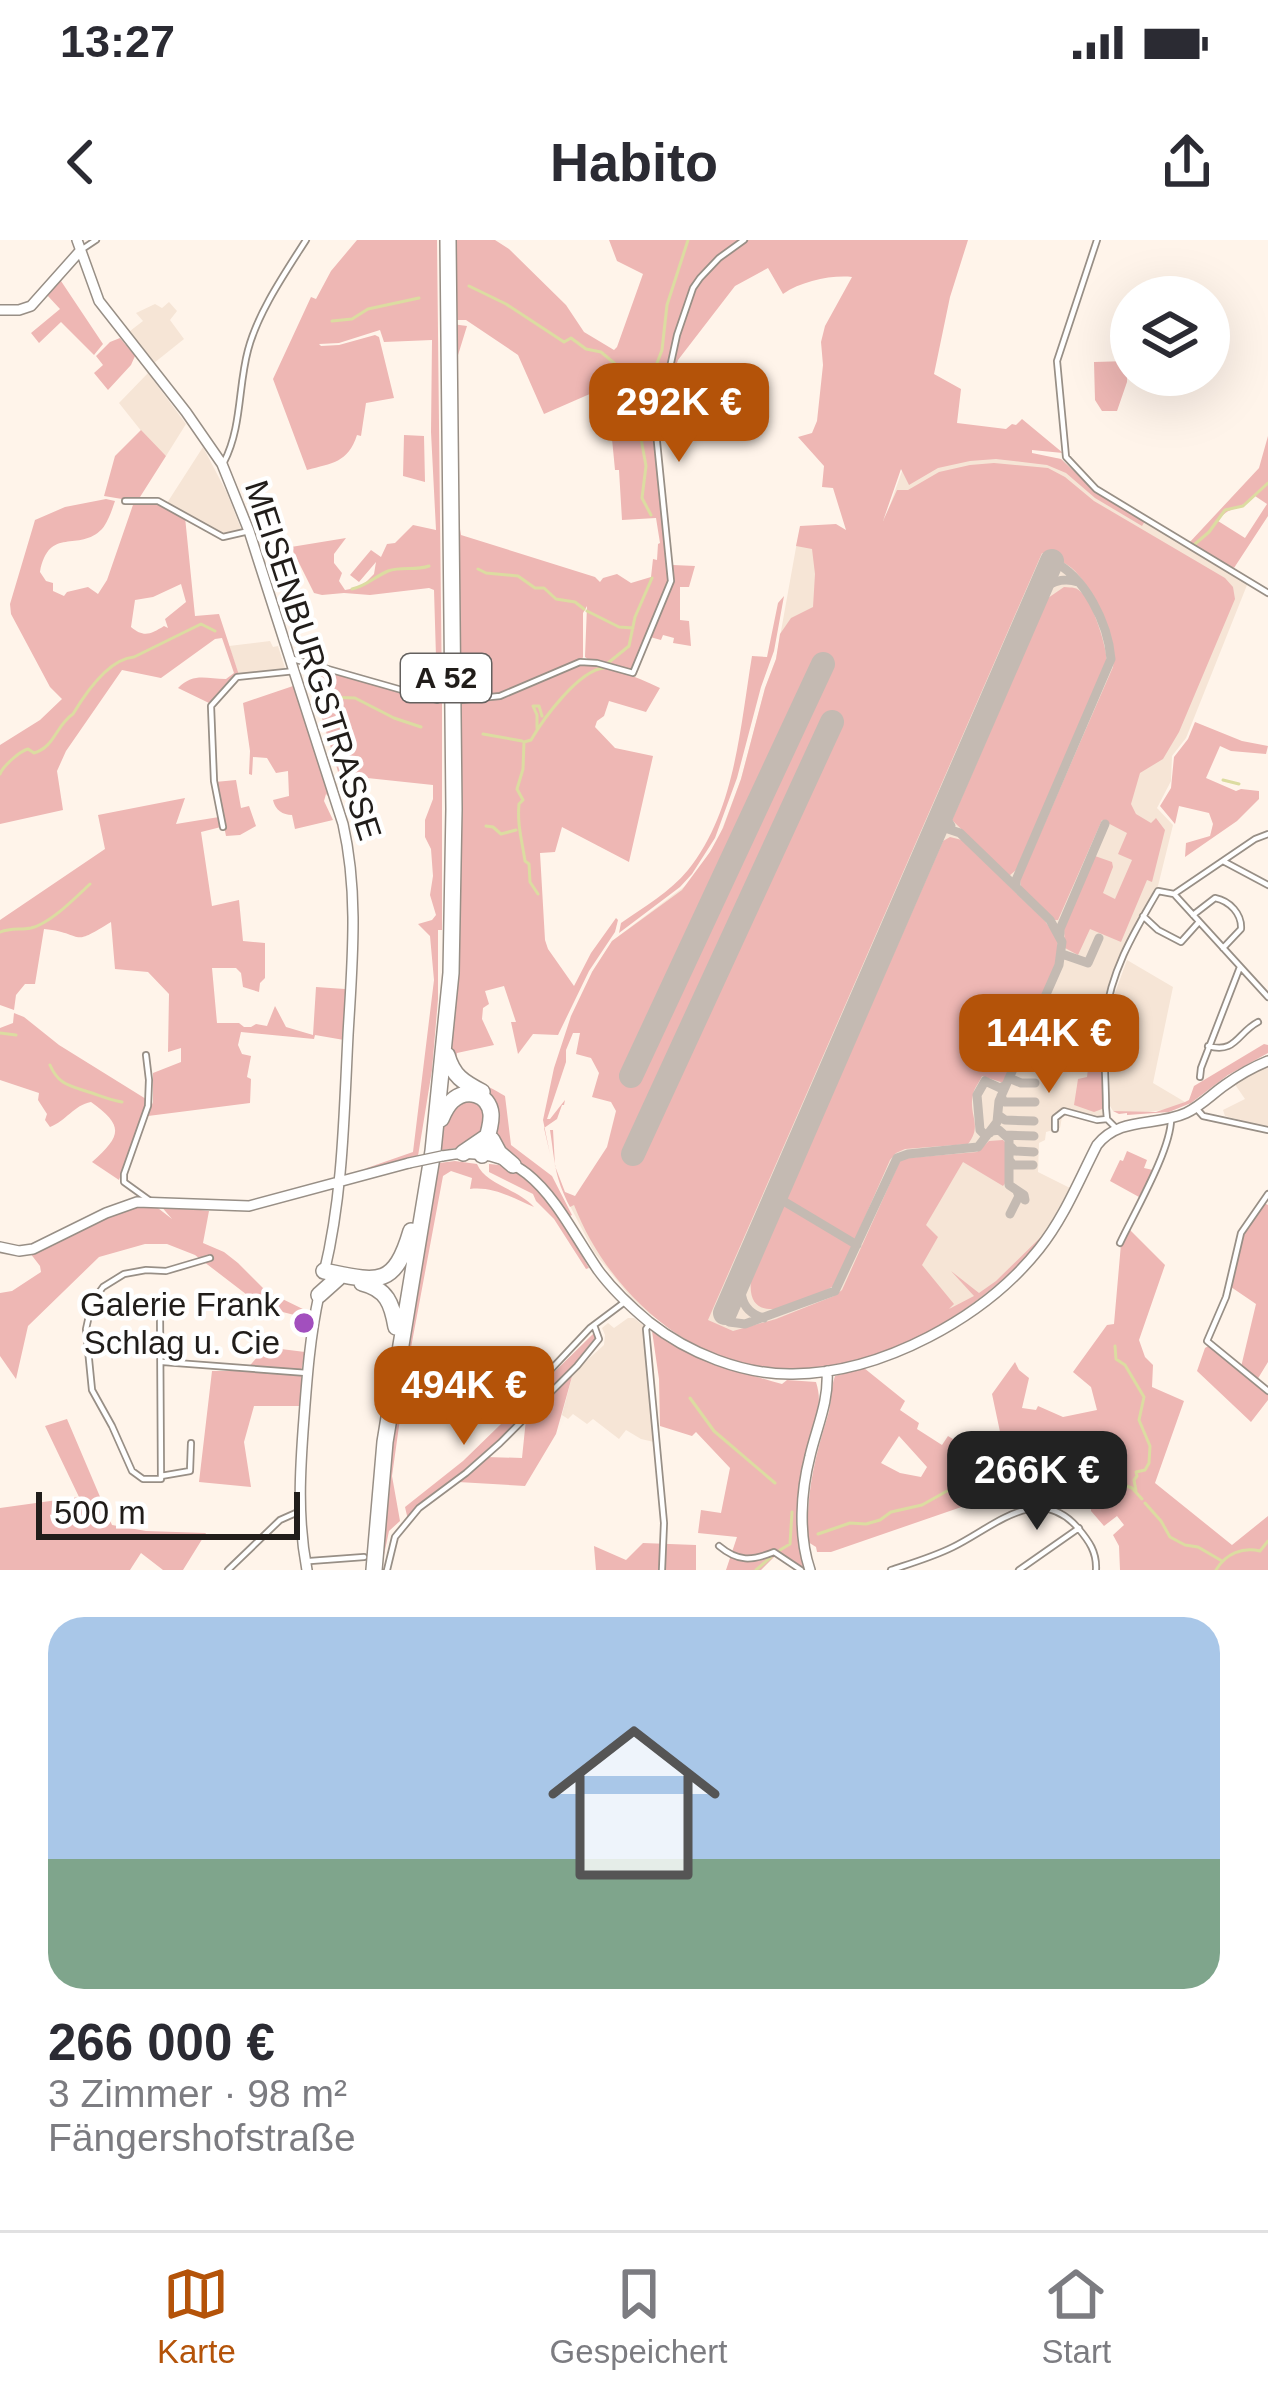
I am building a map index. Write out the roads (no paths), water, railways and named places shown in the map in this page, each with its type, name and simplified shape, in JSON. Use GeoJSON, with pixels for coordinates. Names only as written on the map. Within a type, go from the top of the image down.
{"type":"FeatureCollection","features":[{"type":"Feature","properties":{"kind":"highway","name":"A 52"},"geometry":{"type":"LineString","coordinates":[[371,1564],[390,1402],[437,1153],[452,953],[445,240]]}},
{"type":"Feature","properties":{"kind":"highway","name":"A 52"},"geometry":{"type":"LineString","coordinates":[[371,1564],[371,1508],[438,1045],[446,908],[445,240]]}},
{"type":"Feature","properties":{"kind":"highway"},"geometry":{"type":"LineString","coordinates":[[444,1046],[455,1075],[492,1103],[495,1114],[487,1147]]}},
{"type":"Feature","properties":{"kind":"highway"},"geometry":{"type":"LineString","coordinates":[[437,1153],[442,1116],[460,1095],[474,1094],[488,1103],[487,1147]]}},
{"type":"Feature","properties":{"kind":"highway"},"geometry":{"type":"LineString","coordinates":[[463,1153],[487,1147],[513,1165]]}},
{"type":"Feature","properties":{"kind":"highway"},"geometry":{"type":"LineString","coordinates":[[331,1271],[370,1279],[392,1272],[414,1222]]}},
{"type":"Feature","properties":{"kind":"highway"},"geometry":{"type":"LineString","coordinates":[[319,1295],[331,1271]]}},
{"type":"Feature","properties":{"kind":"highway"},"geometry":{"type":"LineString","coordinates":[[331,1271],[381,1291],[391,1304],[396,1327]]}},
{"type":"Feature","properties":{"kind":"main road"},"geometry":{"type":"LineString","coordinates":[[0,310],[31,306],[79,245]]}},
{"type":"Feature","properties":{"kind":"main road","name":"MEISENBURGSTRASSE"},"geometry":{"type":"LineString","coordinates":[[79,245],[98,301],[222,464],[249,531],[338,804],[354,898],[331,1271]]}},
{"type":"Feature","properties":{"kind":"main road"},"geometry":{"type":"LineString","coordinates":[[513,1165],[558,1204],[624,1303],[650,1322],[730,1364],[776,1374],[823,1372],[922,1340],[992,1296],[1049,1236],[1112,1124],[1200,1112],[1229,1082],[1268,1061]]}},
{"type":"Feature","properties":{"kind":"main road"},"geometry":{"type":"LineString","coordinates":[[0,1247],[33,1249],[137,1202],[249,1207],[437,1153],[463,1153]]}},
{"type":"Feature","properties":{"kind":"main road"},"geometry":{"type":"LineString","coordinates":[[341,1163],[358,1176]]}},
{"type":"Feature","properties":{"kind":"main road"},"geometry":{"type":"LineString","coordinates":[[322,1185],[338,1199],[358,1176]]}},
{"type":"Feature","properties":{"kind":"main road"},"geometry":{"type":"LineString","coordinates":[[306,1566],[298,1512],[307,1373],[319,1295]]}},
{"type":"Feature","properties":{"kind":"main road"},"geometry":{"type":"LineString","coordinates":[[806,1570],[804,1494],[810,1453],[824,1412],[823,1372]]}},
{"type":"Feature","properties":{"kind":"street"},"geometry":{"type":"LineString","coordinates":[[79,245],[96,240]]}},
{"type":"Feature","properties":{"kind":"street"},"geometry":{"type":"LineString","coordinates":[[222,464],[232,445],[252,336],[306,240]]}},
{"type":"Feature","properties":{"kind":"street"},"geometry":{"type":"LineString","coordinates":[[461,700],[500,696],[580,662],[633,673],[671,581],[656,433],[676,334],[700,278],[744,240]]}},
{"type":"Feature","properties":{"kind":"street"},"geometry":{"type":"LineString","coordinates":[[1097,240],[1057,361],[1066,457],[1096,489],[1268,593]]}},
{"type":"Feature","properties":{"kind":"street"},"geometry":{"type":"LineString","coordinates":[[125,501],[158,501],[224,537],[249,531]]}},
{"type":"Feature","properties":{"kind":"street"},"geometry":{"type":"LineString","coordinates":[[290,658],[437,700]]}},
{"type":"Feature","properties":{"kind":"street"},"geometry":{"type":"LineString","coordinates":[[223,827],[214,781],[211,706],[237,677],[295,671]]}},
{"type":"Feature","properties":{"kind":"street"},"geometry":{"type":"LineString","coordinates":[[1174,894],[1265,835]]}},
{"type":"Feature","properties":{"kind":"street"},"geometry":{"type":"LineString","coordinates":[[1222,861],[1268,885]]}},
{"type":"Feature","properties":{"kind":"street"},"geometry":{"type":"LineString","coordinates":[[1055,1129],[1055,1118],[1064,1111],[1112,1124],[1105,1022],[1109,1000],[1126,945],[1158,891],[1174,894],[1268,997]]}},
{"type":"Feature","properties":{"kind":"street"},"geometry":{"type":"LineString","coordinates":[[1193,915],[1215,898],[1238,914],[1241,929],[1222,948]]}},
{"type":"Feature","properties":{"kind":"street"},"geometry":{"type":"LineString","coordinates":[[1143,916],[1177,941],[1184,940],[1199,922]]}},
{"type":"Feature","properties":{"kind":"street"},"geometry":{"type":"LineString","coordinates":[[1200,1077],[1240,967]]}},
{"type":"Feature","properties":{"kind":"street"},"geometry":{"type":"LineString","coordinates":[[1208,1046],[1229,1047],[1258,1022]]}},
{"type":"Feature","properties":{"kind":"street"},"geometry":{"type":"LineString","coordinates":[[146,1055],[148,1106],[124,1174],[127,1185],[152,1202]]}},
{"type":"Feature","properties":{"kind":"street"},"geometry":{"type":"LineString","coordinates":[[1200,1112],[1268,1130]]}},
{"type":"Feature","properties":{"kind":"street"},"geometry":{"type":"LineString","coordinates":[[1120,1243],[1159,1159],[1171,1118]]}},
{"type":"Feature","properties":{"kind":"street"},"geometry":{"type":"LineString","coordinates":[[1268,1194],[1241,1233],[1227,1294],[1207,1341],[1268,1391]]}},
{"type":"Feature","properties":{"kind":"street"},"geometry":{"type":"LineString","coordinates":[[191,1443],[190,1471],[143,1479],[131,1472],[92,1390],[86,1318],[103,1287],[124,1274],[166,1271],[210,1258]]}},
{"type":"Feature","properties":{"kind":"street"},"geometry":{"type":"LineString","coordinates":[[610,1312],[624,1303]]}},
{"type":"Feature","properties":{"kind":"street"},"geometry":{"type":"LineString","coordinates":[[532,1382],[541,1380],[594,1325],[624,1303]]}},
{"type":"Feature","properties":{"kind":"street"},"geometry":{"type":"LineString","coordinates":[[160,1312],[161,1478]]}},
{"type":"Feature","properties":{"kind":"street"},"geometry":{"type":"LineString","coordinates":[[650,1322],[646,1329],[664,1523],[662,1570]]}},
{"type":"Feature","properties":{"kind":"street"},"geometry":{"type":"LineString","coordinates":[[387,1570],[395,1537],[419,1508],[466,1473],[577,1366],[599,1339],[594,1325]]}},
{"type":"Feature","properties":{"kind":"street"},"geometry":{"type":"LineString","coordinates":[[160,1362],[307,1373]]}},
{"type":"Feature","properties":{"kind":"street"},"geometry":{"type":"LineString","coordinates":[[891,1570],[948,1550],[1030,1508],[1054,1509],[1078,1528],[1095,1552],[1096,1570]]}},
{"type":"Feature","properties":{"kind":"street"},"geometry":{"type":"LineString","coordinates":[[228,1570],[280,1520],[298,1512]]}},
{"type":"Feature","properties":{"kind":"street"},"geometry":{"type":"LineString","coordinates":[[1019,1570],[1078,1528]]}},
{"type":"Feature","properties":{"kind":"street"},"geometry":{"type":"LineString","coordinates":[[718,1546],[739,1559],[774,1552],[806,1570]]}},
{"type":"Feature","properties":{"kind":"street"},"geometry":{"type":"LineString","coordinates":[[306,1566],[391,1562]]}},
{"type":"Feature","properties":{"kind":"street"},"geometry":{"type":"LineString","coordinates":[[919,1562],[924,1570]]}},
{"type":"Feature","properties":{"kind":"street"},"geometry":{"type":"LineString","coordinates":[[785,1570],[791,1564]]}},
{"type":"Feature","properties":{"kind":"waterway"},"geometry":{"type":"LineString","coordinates":[[651,515],[642,498],[646,466],[637,416],[662,350],[667,305],[688,240]]}},
{"type":"Feature","properties":{"kind":"waterway"},"geometry":{"type":"LineString","coordinates":[[469,286],[564,342],[571,338],[586,349],[601,352],[646,390]]}},
{"type":"Feature","properties":{"kind":"waterway"},"geometry":{"type":"LineString","coordinates":[[332,321],[419,298]]}},
{"type":"Feature","properties":{"kind":"waterway"},"geometry":{"type":"LineString","coordinates":[[1195,544],[1225,510],[1243,506],[1268,483]]}},
{"type":"Feature","properties":{"kind":"waterway"},"geometry":{"type":"LineString","coordinates":[[352,589],[388,571],[429,566]]}},
{"type":"Feature","properties":{"kind":"waterway"},"geometry":{"type":"LineString","coordinates":[[478,569],[518,576],[584,609]]}},
{"type":"Feature","properties":{"kind":"waterway"},"geometry":{"type":"LineString","coordinates":[[608,663],[629,646],[635,617],[652,578]]}},
{"type":"Feature","properties":{"kind":"waterway"},"geometry":{"type":"LineString","coordinates":[[587,611],[619,627],[633,628]]}},
{"type":"Feature","properties":{"kind":"waterway"},"geometry":{"type":"LineString","coordinates":[[0,774],[21,753],[47,746],[91,688],[116,664],[201,624],[215,631]]}},
{"type":"Feature","properties":{"kind":"waterway"},"geometry":{"type":"LineString","coordinates":[[315,668],[324,697],[355,698],[421,727]]}},
{"type":"Feature","properties":{"kind":"waterway"},"geometry":{"type":"LineString","coordinates":[[538,894],[530,882],[519,826],[523,800],[517,789],[524,742],[531,740],[573,686],[604,668]]}},
{"type":"Feature","properties":{"kind":"waterway"},"geometry":{"type":"LineString","coordinates":[[537,728],[533,706],[539,706],[542,716]]}},
{"type":"Feature","properties":{"kind":"waterway"},"geometry":{"type":"LineString","coordinates":[[483,734],[522,741]]}},
{"type":"Feature","properties":{"kind":"waterway"},"geometry":{"type":"LineString","coordinates":[[1223,780],[1239,784]]}},
{"type":"Feature","properties":{"kind":"waterway"},"geometry":{"type":"LineString","coordinates":[[486,826],[501,834],[516,830]]}},
{"type":"Feature","properties":{"kind":"waterway"},"geometry":{"type":"LineString","coordinates":[[0,932],[38,925],[90,884]]}},
{"type":"Feature","properties":{"kind":"waterway"},"geometry":{"type":"LineString","coordinates":[[0,1033],[16,1035]]}},
{"type":"Feature","properties":{"kind":"waterway"},"geometry":{"type":"LineString","coordinates":[[50,1065],[66,1084],[122,1102]]}},
{"type":"Feature","properties":{"kind":"waterway"},"geometry":{"type":"LineString","coordinates":[[1115,1346],[1116,1359],[1125,1365],[1144,1397],[1139,1420],[1150,1446],[1149,1463],[1136,1472],[1136,1491]]}},
{"type":"Feature","properties":{"kind":"waterway"},"geometry":{"type":"LineString","coordinates":[[690,1398],[714,1431],[775,1483]]}},
{"type":"Feature","properties":{"kind":"waterway"},"geometry":{"type":"LineString","coordinates":[[818,1534],[922,1505],[965,1481],[1067,1464],[1113,1480]]}},
{"type":"Feature","properties":{"kind":"waterway"},"geometry":{"type":"LineString","coordinates":[[1119,1483],[1142,1499]]}},
{"type":"Feature","properties":{"kind":"waterway"},"geometry":{"type":"LineString","coordinates":[[1145,1503],[1170,1537],[1222,1561]]}},
{"type":"Feature","properties":{"kind":"waterway"},"geometry":{"type":"LineString","coordinates":[[780,1550],[790,1544],[792,1512]]}},
{"type":"Feature","properties":{"kind":"waterway"},"geometry":{"type":"LineString","coordinates":[[1216,1570],[1230,1555],[1260,1551],[1268,1541]]}},
{"type":"Feature","properties":{"kind":"waterway"},"geometry":{"type":"LineString","coordinates":[[756,1570],[771,1557]]}},
{"type":"Feature","properties":{"kind":"place","name":"Galerie Frank Schlag u. Cie"},"geometry":{"type":"Point","coordinates":[304,1323]}}]}
